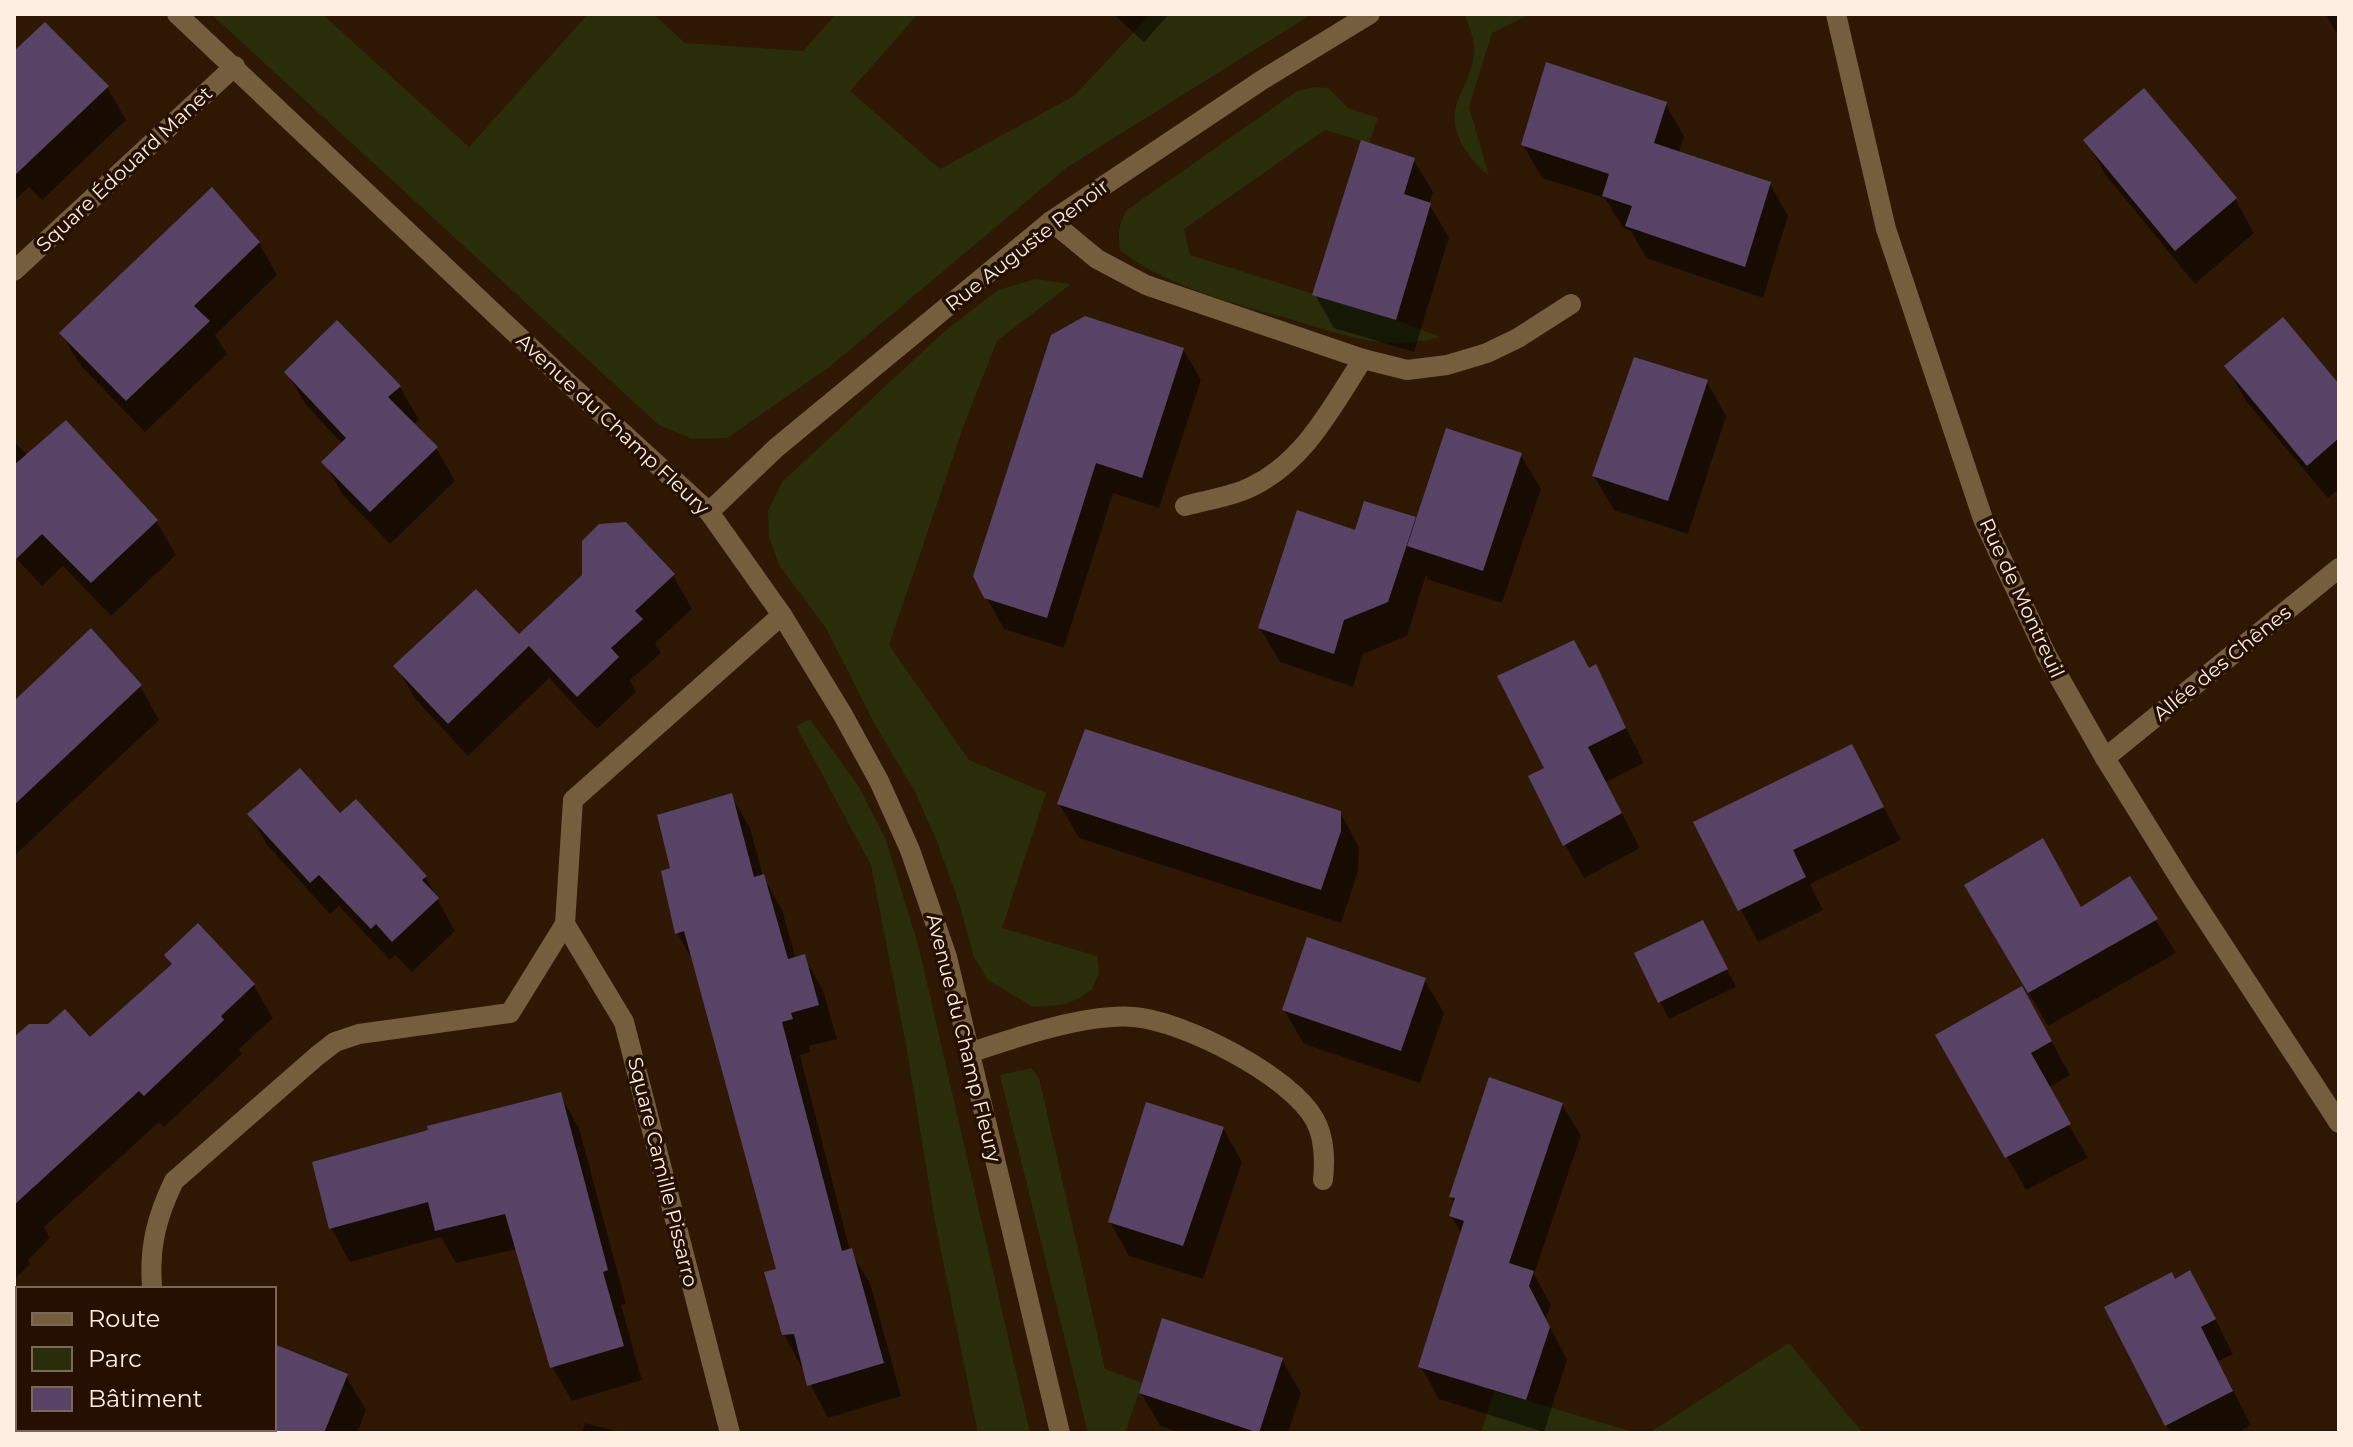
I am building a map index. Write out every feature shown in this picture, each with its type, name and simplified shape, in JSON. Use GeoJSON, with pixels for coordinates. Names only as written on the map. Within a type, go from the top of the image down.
{"type":"FeatureCollection","features":[{"type":"Feature","properties":{"kind":"street","name":"Avenue du Champ Fleury"},"geometry":{"type":"LineString","coordinates":[[177,14],[709,512],[782,615],[879,781],[910,850],[947,957],[1060,1433]]}},
{"type":"Feature","properties":{"kind":"street","name":"Rue Auguste Renoir"},"geometry":{"type":"LineString","coordinates":[[709,512],[776,448],[1051,221],[1262,80],[1370,14]]}},
{"type":"Feature","properties":{"kind":"street","name":"Rue de Montreuil"},"geometry":{"type":"LineString","coordinates":[[1836,14],[1886,229],[1983,519],[2047,656],[2105,758],[2339,1123]]}},
{"type":"Feature","properties":{"kind":"street","name":"Square Édouard Manet"},"geometry":{"type":"LineString","coordinates":[[14,271],[235,66]]}},
{"type":"Feature","properties":{"kind":"street"},"geometry":{"type":"LineString","coordinates":[[1051,221],[1097,259],[1146,285],[1363,359],[1407,370],[1447,365],[1487,353],[1518,338],[1571,304]]}},
{"type":"Feature","properties":{"kind":"street"},"geometry":{"type":"LineString","coordinates":[[1185,506],[1249,488],[1280,471],[1306,446],[1363,359]]}},
{"type":"Feature","properties":{"kind":"street","name":"Allée des Chênes"},"geometry":{"type":"LineString","coordinates":[[2105,758],[2339,568]]}},
{"type":"Feature","properties":{"kind":"street"},"geometry":{"type":"LineString","coordinates":[[152,1286],[152,1238],[174,1181],[335,1042],[359,1034],[510,1013],[565,924],[573,800],[782,615]]}},
{"type":"Feature","properties":{"kind":"street","name":"Square Camille Pissarro"},"geometry":{"type":"LineString","coordinates":[[565,924],[624,1022],[730,1433]]}},
{"type":"Feature","properties":{"kind":"street"},"geometry":{"type":"LineString","coordinates":[[969,1053],[1050,1028],[1112,1017],[1135,1017],[1168,1023],[1261,1070],[1305,1105],[1323,1141],[1323,1180]]}},
{"type":"Feature","properties":{"kind":"green space"},"geometry":{"type":"Polygon","coordinates":[[[211,14],[322,14],[469,147],[588,14],[653,14],[685,43],[803,51],[836,14],[918,14],[850,91],[940,169],[1074,96],[1151,14],[1312,14],[1066,168],[828,368],[727,438],[692,439],[659,425],[211,14]]]}},
{"type":"Feature","properties":{"kind":"green space"},"geometry":{"type":"Polygon","coordinates":[[[1465,14],[1530,14],[1492,33],[1469,107],[1489,176],[1464,148],[1456,130],[1455,111],[1474,51],[1465,14]]]}},
{"type":"Feature","properties":{"kind":"green space"},"geometry":{"type":"Polygon","coordinates":[[[1328,88],[1348,108],[1378,118],[1369,143],[1325,130],[1184,229],[1190,255],[1396,320],[1440,337],[1387,343],[1334,332],[1179,284],[1120,250],[1119,229],[1127,210],[1297,91],[1328,88]]]}},
{"type":"Feature","properties":{"kind":"green space"},"geometry":{"type":"Polygon","coordinates":[[[1036,279],[1071,284],[997,341],[965,422],[889,645],[969,760],[1046,793],[1002,928],[1097,956],[1099,973],[1092,989],[1080,998],[1062,1005],[1033,1007],[988,980],[974,957],[959,903],[915,792],[873,721],[826,628],[779,565],[769,537],[768,511],[782,482],[945,331],[998,290],[1036,279]]]}},
{"type":"Feature","properties":{"kind":"green space"},"geometry":{"type":"Polygon","coordinates":[[[810,719],[859,787],[886,840],[919,948],[1030,1433],[978,1433],[935,1221],[907,1050],[871,865],[796,726],[810,719]]]}},
{"type":"Feature","properties":{"kind":"green space"},"geometry":{"type":"Polygon","coordinates":[[[1031,1068],[1039,1078],[1105,1369],[1142,1383],[1125,1433],[1088,1433],[1000,1075],[1031,1068]]]}},
{"type":"Feature","properties":{"kind":"green space"},"geometry":{"type":"Polygon","coordinates":[[[1789,1343],[1863,1433],[1649,1433],[1789,1343]]]}},
{"type":"Feature","properties":{"kind":"green space"},"geometry":{"type":"Polygon","coordinates":[[[1494,1391],[1637,1433],[1481,1433],[1494,1391]]]}},
{"type":"Feature","properties":{"kind":"building"},"geometry":{"type":"Polygon","coordinates":[[[45,22],[109,86],[14,176],[14,51],[45,22]]]}},
{"type":"Feature","properties":{"kind":"building"},"geometry":{"type":"Polygon","coordinates":[[[1546,62],[1667,102],[1654,143],[1771,182],[1745,267],[1625,226],[1632,206],[1602,196],[1609,174],[1521,145],[1546,62]]]}},
{"type":"Feature","properties":{"kind":"building"},"geometry":{"type":"Polygon","coordinates":[[[2144,88],[2237,198],[2175,251],[2083,140],[2144,88]]]}},
{"type":"Feature","properties":{"kind":"building"},"geometry":{"type":"Polygon","coordinates":[[[1361,140],[1415,158],[1404,194],[1431,203],[1396,320],[1312,295],[1361,140]]]}},
{"type":"Feature","properties":{"kind":"building"},"geometry":{"type":"Polygon","coordinates":[[[212,187],[260,242],[194,306],[210,321],[126,401],[59,333],[212,187]]]}},
{"type":"Feature","properties":{"kind":"building"},"geometry":{"type":"Polygon","coordinates":[[[1085,316],[1184,348],[1142,478],[1096,463],[1047,618],[984,598],[973,576],[1051,335],[1085,316]]]}},
{"type":"Feature","properties":{"kind":"building"},"geometry":{"type":"Polygon","coordinates":[[[2283,317],[2339,384],[2339,438],[2307,466],[2224,366],[2283,317]]]}},
{"type":"Feature","properties":{"kind":"building"},"geometry":{"type":"Polygon","coordinates":[[[337,320],[401,386],[388,397],[438,447],[370,512],[321,462],[346,438],[284,372],[337,320]]]}},
{"type":"Feature","properties":{"kind":"building"},"geometry":{"type":"Polygon","coordinates":[[[1634,357],[1708,380],[1668,501],[1592,476],[1634,357]]]}},
{"type":"Feature","properties":{"kind":"building"},"geometry":{"type":"Polygon","coordinates":[[[66,420],[158,520],[91,583],[42,534],[14,561],[14,465],[66,420]]]}},
{"type":"Feature","properties":{"kind":"building"},"geometry":{"type":"Polygon","coordinates":[[[1446,428],[1522,453],[1483,571],[1407,546],[1446,428]]]}},
{"type":"Feature","properties":{"kind":"building"},"geometry":{"type":"Polygon","coordinates":[[[1364,501],[1416,517],[1388,602],[1344,620],[1334,654],[1258,628],[1297,510],[1355,530],[1364,501]]]}},
{"type":"Feature","properties":{"kind":"building"},"geometry":{"type":"Polygon","coordinates":[[[626,522],[675,574],[635,611],[643,619],[611,648],[619,657],[577,697],[529,646],[448,724],[393,666],[476,589],[519,634],[582,575],[582,541],[599,524],[626,522]]]}},
{"type":"Feature","properties":{"kind":"building"},"geometry":{"type":"Polygon","coordinates":[[[91,628],[142,685],[14,805],[14,701],[91,628]]]}},
{"type":"Feature","properties":{"kind":"building"},"geometry":{"type":"Polygon","coordinates":[[[1574,640],[1589,668],[1596,664],[1626,728],[1588,747],[1622,813],[1563,846],[1528,776],[1544,768],[1497,676],[1574,640]]]}},
{"type":"Feature","properties":{"kind":"building"},"geometry":{"type":"Polygon","coordinates":[[[1085,729],[1341,811],[1341,831],[1321,890],[1057,804],[1085,729]]]}},
{"type":"Feature","properties":{"kind":"building"},"geometry":{"type":"Polygon","coordinates":[[[1852,744],[1884,807],[1793,850],[1806,877],[1738,911],[1693,822],[1852,744]]]}},
{"type":"Feature","properties":{"kind":"building"},"geometry":{"type":"Polygon","coordinates":[[[300,768],[340,813],[356,799],[427,876],[422,880],[439,898],[392,942],[376,924],[371,929],[319,875],[310,883],[247,814],[300,768]]]}},
{"type":"Feature","properties":{"kind":"building"},"geometry":{"type":"Polygon","coordinates":[[[732,793],[754,877],[764,874],[788,959],[805,954],[819,1005],[791,1013],[793,1019],[782,1022],[842,1251],[852,1248],[884,1363],[807,1386],[794,1334],[782,1335],[764,1272],[776,1269],[684,931],[675,934],[661,871],[670,868],[657,815],[732,793]]]}},
{"type":"Feature","properties":{"kind":"building"},"geometry":{"type":"Polygon","coordinates":[[[2043,838],[2081,907],[2130,876],[2158,919],[2028,993],[1964,885],[2043,838]]]}},
{"type":"Feature","properties":{"kind":"building"},"geometry":{"type":"Polygon","coordinates":[[[1703,920],[1728,969],[1658,1003],[1634,953],[1703,920]]]}},
{"type":"Feature","properties":{"kind":"building"},"geometry":{"type":"Polygon","coordinates":[[[198,923],[255,984],[221,1016],[224,1020],[144,1096],[139,1091],[14,1205],[14,1037],[29,1024],[48,1024],[65,1009],[90,1037],[172,964],[164,955],[198,923]]]}},
{"type":"Feature","properties":{"kind":"building"},"geometry":{"type":"Polygon","coordinates":[[[1307,937],[1426,978],[1401,1051],[1282,1010],[1307,937]]]}},
{"type":"Feature","properties":{"kind":"building"},"geometry":{"type":"Polygon","coordinates":[[[2022,986],[2052,1041],[2031,1053],[2071,1124],[2005,1158],[1935,1035],[2022,986]]]}},
{"type":"Feature","properties":{"kind":"building"},"geometry":{"type":"Polygon","coordinates":[[[1489,1077],[1563,1103],[1509,1263],[1534,1271],[1529,1286],[1550,1327],[1526,1400],[1418,1367],[1464,1221],[1449,1216],[1455,1198],[1449,1197],[1489,1077]]]}},
{"type":"Feature","properties":{"kind":"building"},"geometry":{"type":"Polygon","coordinates":[[[561,1092],[608,1270],[603,1272],[624,1346],[550,1368],[505,1214],[435,1231],[428,1202],[329,1229],[312,1162],[428,1130],[427,1126],[561,1092]]]}},
{"type":"Feature","properties":{"kind":"building"},"geometry":{"type":"Polygon","coordinates":[[[1146,1102],[1224,1127],[1183,1246],[1108,1222],[1146,1102]]]}},
{"type":"Feature","properties":{"kind":"building"},"geometry":{"type":"Polygon","coordinates":[[[2190,1270],[2216,1319],[2201,1327],[2233,1391],[2165,1426],[2104,1307],[2172,1272],[2175,1279],[2190,1270]]]}},
{"type":"Feature","properties":{"kind":"building"},"geometry":{"type":"Polygon","coordinates":[[[1162,1318],[1283,1358],[1259,1433],[1139,1393],[1162,1318]]]}},
{"type":"Feature","properties":{"kind":"building"},"geometry":{"type":"Polygon","coordinates":[[[276,1345],[348,1374],[324,1433],[274,1433],[276,1345]]]}}]}
